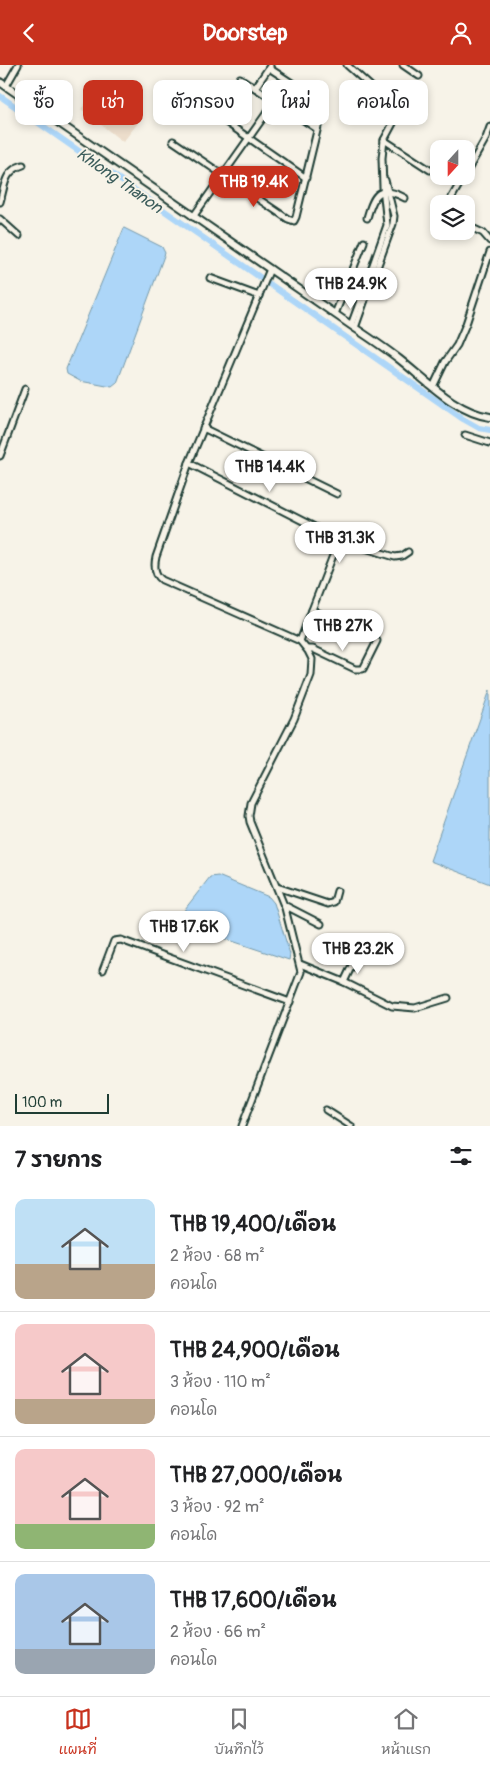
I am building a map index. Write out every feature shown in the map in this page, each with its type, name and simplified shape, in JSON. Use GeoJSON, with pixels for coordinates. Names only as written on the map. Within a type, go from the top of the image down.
{"type":"FeatureCollection","features":[{"type":"Feature","properties":{"kind":"street"},"geometry":{"type":"LineString","coordinates":[[6,86],[18,65]]}},
{"type":"Feature","properties":{"kind":"street"},"geometry":{"type":"LineString","coordinates":[[347,65],[396,109],[398,114],[384,141],[382,158],[388,225],[378,261],[353,327]]}},
{"type":"Feature","properties":{"kind":"street"},"geometry":{"type":"LineString","coordinates":[[403,65],[419,76]]}},
{"type":"Feature","properties":{"kind":"street"},"geometry":{"type":"LineString","coordinates":[[173,141],[288,219],[294,221],[323,109],[321,102],[270,66],[255,88]]}},
{"type":"Feature","properties":{"kind":"street"},"geometry":{"type":"LineString","coordinates":[[240,78],[262,93]]}},
{"type":"Feature","properties":{"kind":"street"},"geometry":{"type":"LineString","coordinates":[[0,82],[194,217],[269,272],[335,314],[398,358],[458,405],[481,416],[490,417]]}},
{"type":"Feature","properties":{"kind":"street"},"geometry":{"type":"LineString","coordinates":[[194,217],[262,120]]}},
{"type":"Feature","properties":{"kind":"street"},"geometry":{"type":"LineString","coordinates":[[230,125],[306,178]]}},
{"type":"Feature","properties":{"kind":"street"},"geometry":{"type":"LineString","coordinates":[[311,125],[317,129]]}},
{"type":"Feature","properties":{"kind":"street"},"geometry":{"type":"LineString","coordinates":[[475,157],[490,127]]}},
{"type":"Feature","properties":{"kind":"street"},"geometry":{"type":"LineString","coordinates":[[384,141],[430,170]]}},
{"type":"Feature","properties":{"kind":"street"},"geometry":{"type":"LineString","coordinates":[[0,202],[7,177],[11,170],[23,165]]}},
{"type":"Feature","properties":{"kind":"street"},"geometry":{"type":"LineString","coordinates":[[367,218],[373,199],[385,191],[392,191],[405,198]]}},
{"type":"Feature","properties":{"kind":"street"},"geometry":{"type":"LineString","coordinates":[[0,219],[19,236]]}},
{"type":"Feature","properties":{"kind":"street"},"geometry":{"type":"LineString","coordinates":[[475,229],[489,239]]}},
{"type":"Feature","properties":{"kind":"street"},"geometry":{"type":"LineString","coordinates":[[335,314],[364,242]]}},
{"type":"Feature","properties":{"kind":"street"},"geometry":{"type":"LineString","coordinates":[[433,387],[445,362],[460,338],[490,252]]}},
{"type":"Feature","properties":{"kind":"street"},"geometry":{"type":"LineString","coordinates":[[242,1126],[301,972],[284,905],[250,822],[249,810],[294,719],[311,675],[312,659],[300,641],[158,577],[154,567],[189,463],[269,272]]}},
{"type":"Feature","properties":{"kind":"street"},"geometry":{"type":"LineString","coordinates":[[210,278],[259,296]]}},
{"type":"Feature","properties":{"kind":"street"},"geometry":{"type":"LineString","coordinates":[[0,456],[25,389]]}},
{"type":"Feature","properties":{"kind":"street"},"geometry":{"type":"LineString","coordinates":[[203,428],[337,494]]}},
{"type":"Feature","properties":{"kind":"street"},"geometry":{"type":"LineString","coordinates":[[465,435],[490,443]]}},
{"type":"Feature","properties":{"kind":"street"},"geometry":{"type":"LineString","coordinates":[[189,463],[342,541],[395,557],[402,556],[408,551]]}},
{"type":"Feature","properties":{"kind":"street"},"geometry":{"type":"LineString","coordinates":[[300,641],[332,558],[342,541]]}},
{"type":"Feature","properties":{"kind":"street"},"geometry":{"type":"LineString","coordinates":[[312,610],[359,633]]}},
{"type":"Feature","properties":{"kind":"street"},"geometry":{"type":"LineString","coordinates":[[307,649],[313,649],[355,669],[363,669],[376,641]]}},
{"type":"Feature","properties":{"kind":"street"},"geometry":{"type":"LineString","coordinates":[[277,887],[328,904],[334,901],[337,891]]}},
{"type":"Feature","properties":{"kind":"street"},"geometry":{"type":"LineString","coordinates":[[284,905],[321,924]]}},
{"type":"Feature","properties":{"kind":"street"},"geometry":{"type":"LineString","coordinates":[[103,970],[114,941],[121,940],[290,1002]]}},
{"type":"Feature","properties":{"kind":"street"},"geometry":{"type":"LineString","coordinates":[[344,982],[355,959]]}},
{"type":"Feature","properties":{"kind":"street"},"geometry":{"type":"LineString","coordinates":[[300,964],[344,982],[392,1006],[415,1008],[448,998]]}},
{"type":"Feature","properties":{"kind":"street"},"geometry":{"type":"LineString","coordinates":[[326,1110],[351,1126]]}},
{"type":"Feature","properties":{"kind":"shaded area"},"geometry":{"type":"Polygon","coordinates":[[[101,125],[136,125],[123,142],[101,125]]]}},
{"type":"Feature","properties":{"kind":"water"},"geometry":{"type":"Polygon","coordinates":[[[124,228],[162,247],[165,253],[117,383],[112,387],[80,381],[67,374],[66,369],[124,228]]]}},
{"type":"Feature","properties":{"kind":"water"},"geometry":{"type":"Polygon","coordinates":[[[490,690],[490,884],[430,861],[490,690]]]}},
{"type":"Feature","properties":{"kind":"water"},"geometry":{"type":"Polygon","coordinates":[[[218,876],[269,897],[274,903],[290,954],[289,960],[187,926],[183,921],[185,909],[210,877],[218,876]]]}},
{"type":"Feature","properties":{"kind":"waterway","name":"Khlong Thanon"},"geometry":{"type":"LineString","coordinates":[[0,96],[463,419],[479,428],[490,430]]}}]}
